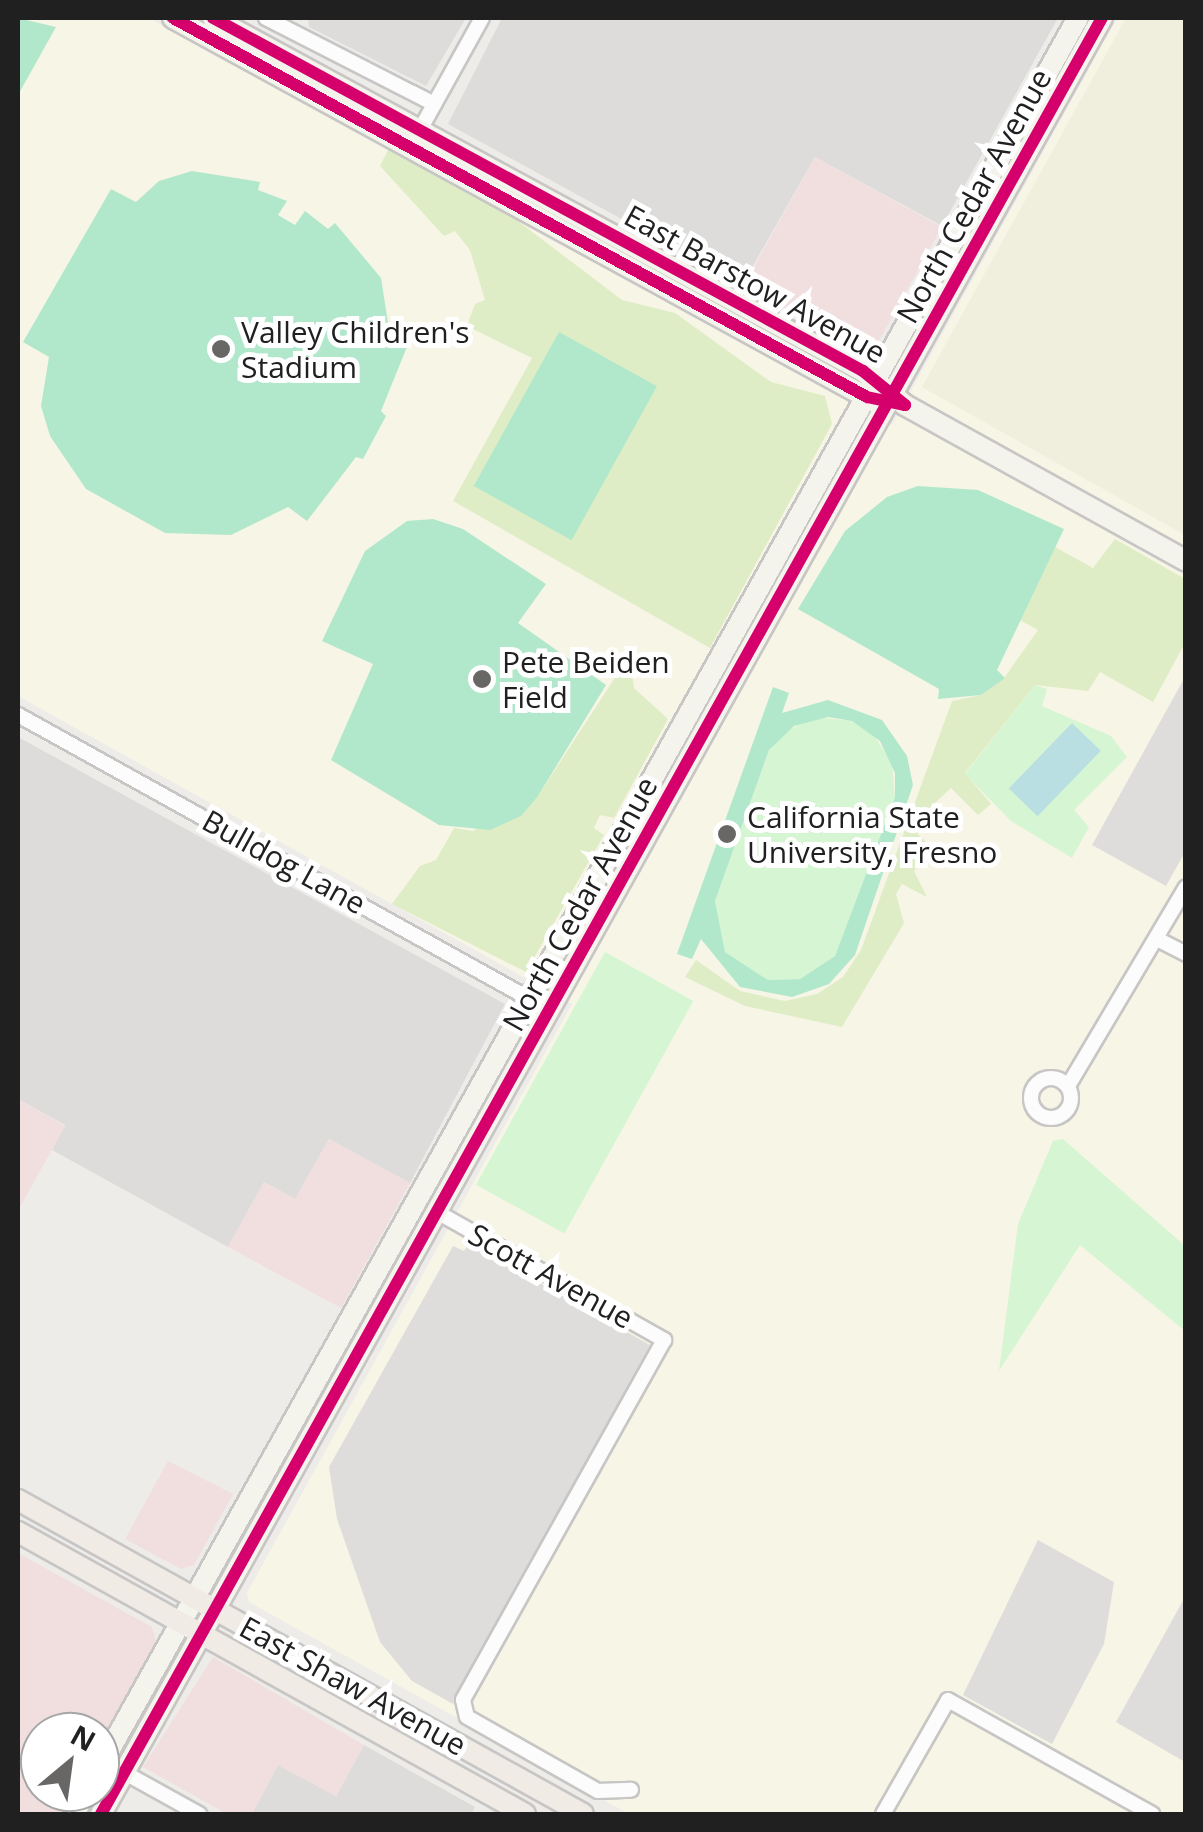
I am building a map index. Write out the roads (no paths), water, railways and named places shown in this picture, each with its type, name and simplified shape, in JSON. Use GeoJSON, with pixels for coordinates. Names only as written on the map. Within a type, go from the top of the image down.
{"type":"FeatureCollection","features":[{"type":"Feature","properties":{"kind":"main road","name":"East Barstow Avenue"},"geometry":{"type":"LineString","coordinates":[[173,18],[415,138]]}},
{"type":"Feature","properties":{"kind":"main road","name":"East Barstow Avenue"},"geometry":{"type":"LineString","coordinates":[[213,18],[415,138],[1186,561]]}},
{"type":"Feature","properties":{"kind":"main road","name":"North Cedar Avenue"},"geometry":{"type":"LineString","coordinates":[[101,1814],[293,1476],[886,396],[1078,18]]}},
{"type":"Feature","properties":{"kind":"main road","name":"North Cedar Avenue"},"geometry":{"type":"LineString","coordinates":[[120,1732],[530,999],[886,396],[1102,18]]}},
{"type":"Feature","properties":{"kind":"main road"},"geometry":{"type":"LineString","coordinates":[[355,1361],[358,1310]]}},
{"type":"Feature","properties":{"kind":"main road"},"geometry":{"type":"LineString","coordinates":[[293,1476],[305,1430],[334,1376],[330,1362]]}},
{"type":"Feature","properties":{"kind":"main road","name":"East Shaw Avenue"},"geometry":{"type":"LineString","coordinates":[[18,1500],[583,1814]]}},
{"type":"Feature","properties":{"kind":"main road","name":"East Shaw Avenue"},"geometry":{"type":"LineString","coordinates":[[18,1532],[203,1634],[492,1806],[525,1814]]}},
{"type":"Feature","properties":{"kind":"main road"},"geometry":{"type":"LineString","coordinates":[[492,1806],[515,1792],[555,1814]]}},
{"type":"Feature","properties":{"kind":"street"},"geometry":{"type":"LineString","coordinates":[[266,18],[285,22],[434,104]]}},
{"type":"Feature","properties":{"kind":"street"},"geometry":{"type":"LineString","coordinates":[[415,138],[482,18]]}},
{"type":"Feature","properties":{"kind":"street","name":"Bulldog Lane"},"geometry":{"type":"LineString","coordinates":[[18,715],[550,1010]]}},
{"type":"Feature","properties":{"kind":"street"},"geometry":{"type":"LineString","coordinates":[[1068,1086],[1186,887]]}},
{"type":"Feature","properties":{"kind":"street"},"geometry":{"type":"LineString","coordinates":[[1157,938],[1186,954]]}},
{"type":"Feature","properties":{"kind":"street","name":"Scott Avenue"},"geometry":{"type":"LineString","coordinates":[[438,1212],[664,1340],[463,1700],[467,1717],[598,1791],[631,1790]]}},
{"type":"Feature","properties":{"kind":"street"},"geometry":{"type":"LineString","coordinates":[[884,1814],[948,1700],[1152,1814]]}},
{"type":"Feature","properties":{"kind":"street"},"geometry":{"type":"LineString","coordinates":[[125,1773],[199,1814]]}},
{"type":"Feature","properties":{"kind":"water"},"geometry":{"type":"Polygon","coordinates":[[[1072,723],[1101,751],[1038,816],[1009,788],[1072,723]]]}},
{"type":"Feature","properties":{"kind":"place","name":"Valley Children's Stadium"},"geometry":{"type":"Point","coordinates":[221,349]}},
{"type":"Feature","properties":{"kind":"place","name":"Pete Beiden Field"},"geometry":{"type":"Point","coordinates":[482,679]}},
{"type":"Feature","properties":{"kind":"place","name":"California State University, Fresno"},"geometry":{"type":"Point","coordinates":[727,834]}}]}
